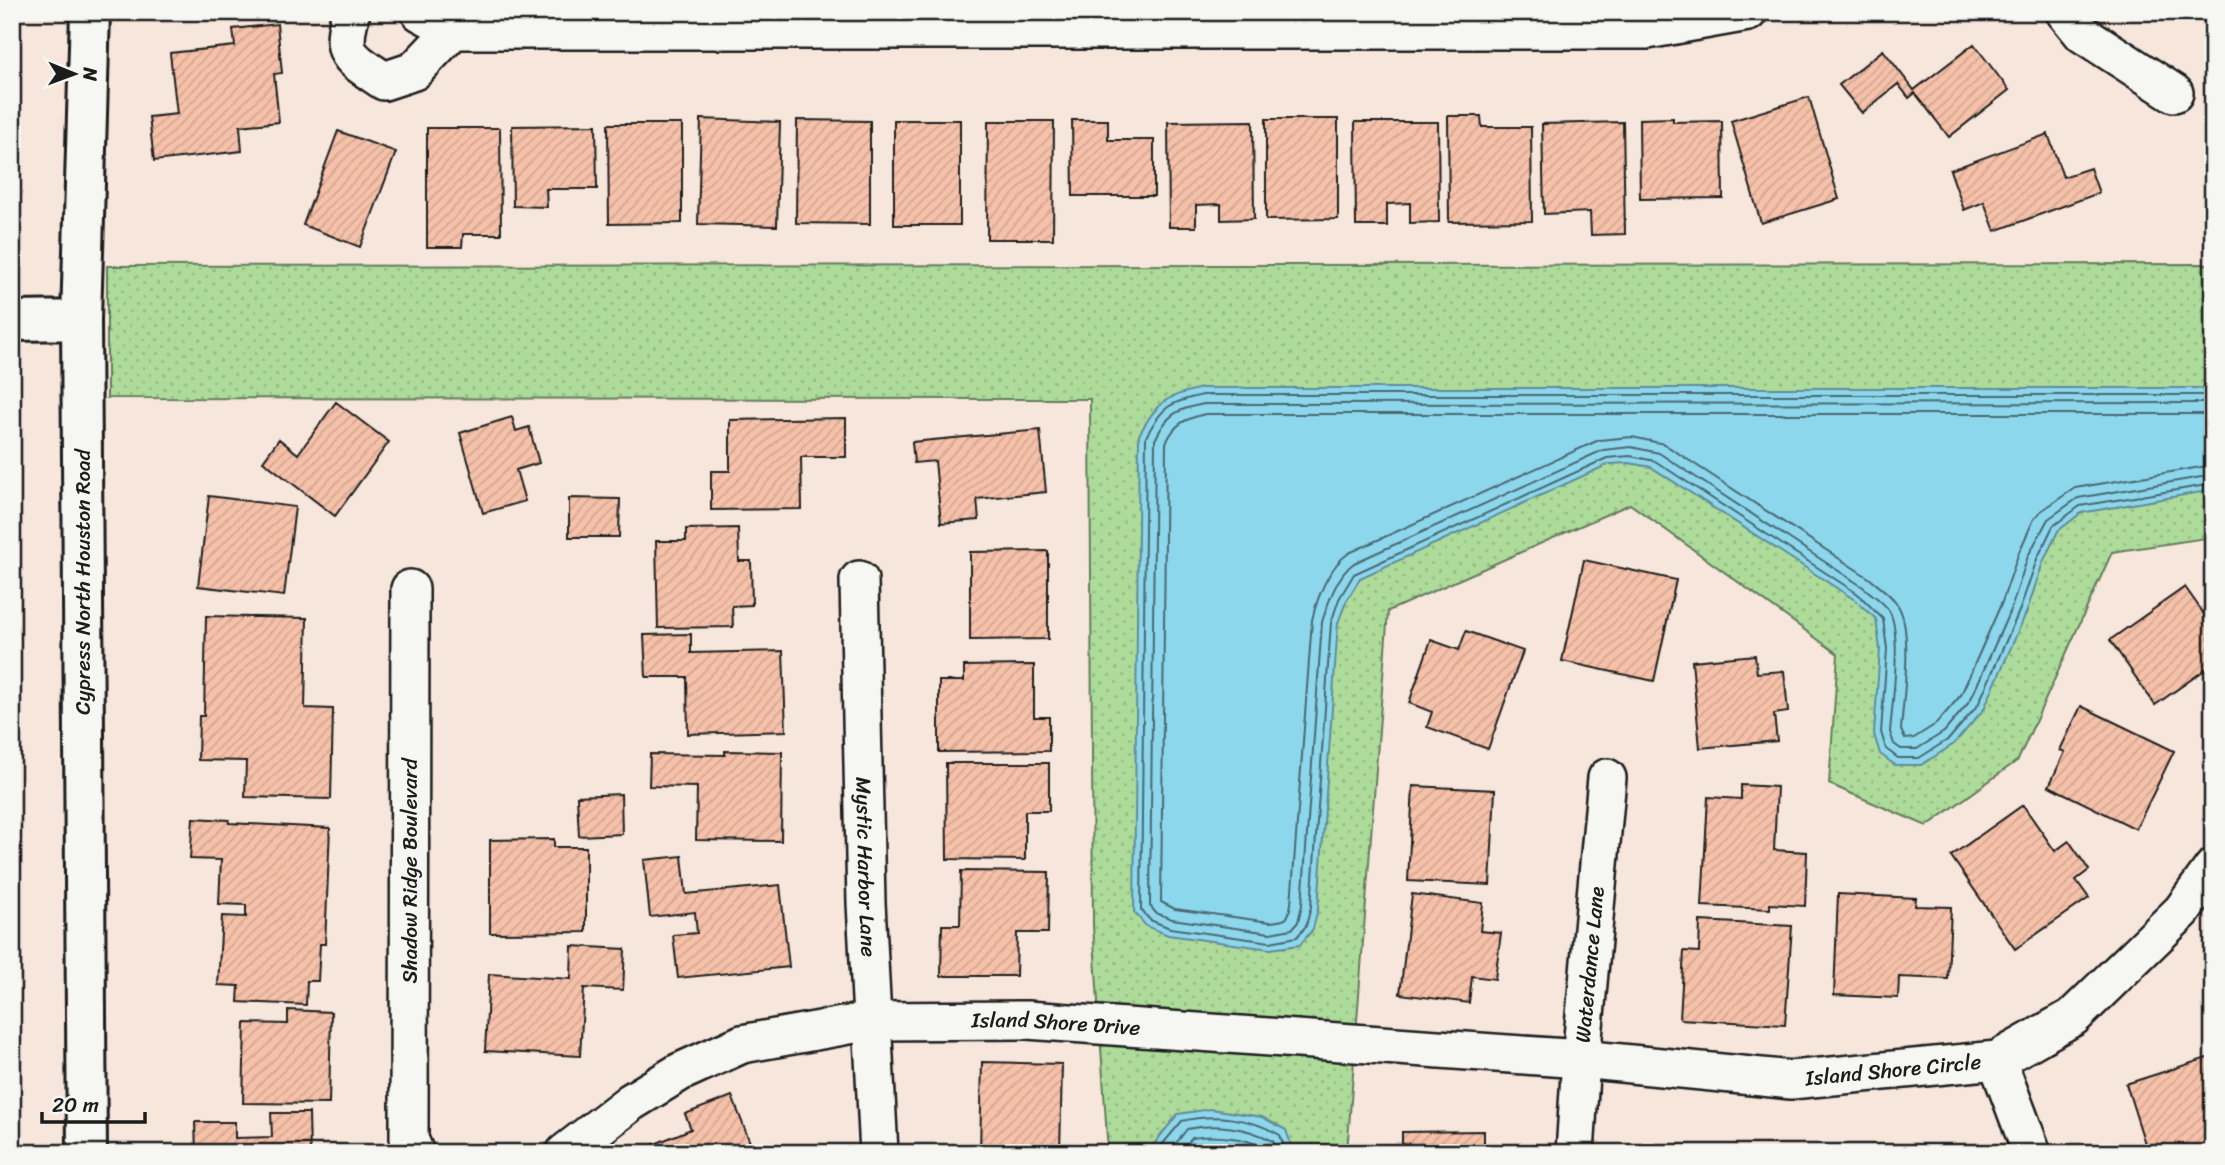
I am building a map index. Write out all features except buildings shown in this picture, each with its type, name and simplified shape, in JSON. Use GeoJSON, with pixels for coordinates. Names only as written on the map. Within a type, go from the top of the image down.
{"type":"FeatureCollection","features":[{"type":"Feature","properties":{"kind":"main road","name":"Cypress North Houston Road"},"geometry":{"type":"LineString","coordinates":[[87,1153],[81,320],[90,12]]}},
{"type":"Feature","properties":{"kind":"main road"},"geometry":{"type":"LineString","coordinates":[[12,321],[81,320]]}},
{"type":"Feature","properties":{"kind":"street"},"geometry":{"type":"LineString","coordinates":[[351,12],[344,38],[352,59],[384,80],[414,71],[453,30]]}},
{"type":"Feature","properties":{"kind":"street"},"geometry":{"type":"LineString","coordinates":[[420,12],[453,30],[851,21],[1342,21],[1647,30],[1748,12]]}},
{"type":"Feature","properties":{"kind":"street"},"geometry":{"type":"LineString","coordinates":[[2065,12],[2083,34],[2174,93]]}},
{"type":"Feature","properties":{"kind":"street","name":"Mystic Harbor Lane"},"geometry":{"type":"LineString","coordinates":[[859,580],[866,903],[879,1153]]}},
{"type":"Feature","properties":{"kind":"street","name":"Shadow Ridge Boulevard"},"geometry":{"type":"LineString","coordinates":[[410,589],[409,1139],[415,1153]]}},
{"type":"Feature","properties":{"kind":"street","name":"Waterdance Lane"},"geometry":{"type":"LineString","coordinates":[[1575,1153],[1607,778]]}},
{"type":"Feature","properties":{"kind":"street","name":"Island Shore Circle"},"geometry":{"type":"LineString","coordinates":[[1581,1059],[1791,1080],[1997,1060],[2073,1017],[2182,911],[2213,868]]}},
{"type":"Feature","properties":{"kind":"street","name":"Island Shore Drive"},"geometry":{"type":"LineString","coordinates":[[565,1153],[631,1102],[680,1072],[742,1044],[871,1021],[1027,1020],[1581,1059]]}},
{"type":"Feature","properties":{"kind":"street"},"geometry":{"type":"LineString","coordinates":[[1997,1060],[2032,1153]]}},
{"type":"Feature","properties":{"kind":"green space"},"geometry":{"type":"Polygon","coordinates":[[[2213,264],[2213,537],[2112,552],[2018,760],[1927,826],[1829,784],[1838,654],[1630,504],[1388,611],[1347,1153],[1108,1153],[1093,926],[1090,399],[107,398],[107,266],[2213,264]]]}},
{"type":"Feature","properties":{"kind":"water"},"geometry":{"type":"Polygon","coordinates":[[[1202,388],[2213,388],[2213,490],[2081,513],[2058,531],[1984,709],[1954,744],[1921,765],[1895,765],[1880,754],[1874,734],[1880,649],[1876,619],[1855,600],[1651,467],[1629,463],[1609,464],[1360,578],[1338,623],[1318,908],[1313,929],[1300,945],[1270,949],[1168,935],[1146,926],[1134,912],[1139,435],[1163,402],[1179,394],[1202,388]]]}},
{"type":"Feature","properties":{"kind":"water"},"geometry":{"type":"Polygon","coordinates":[[[1211,1109],[1262,1117],[1286,1130],[1294,1153],[1153,1153],[1153,1145],[1178,1114],[1211,1109]]]}}]}
